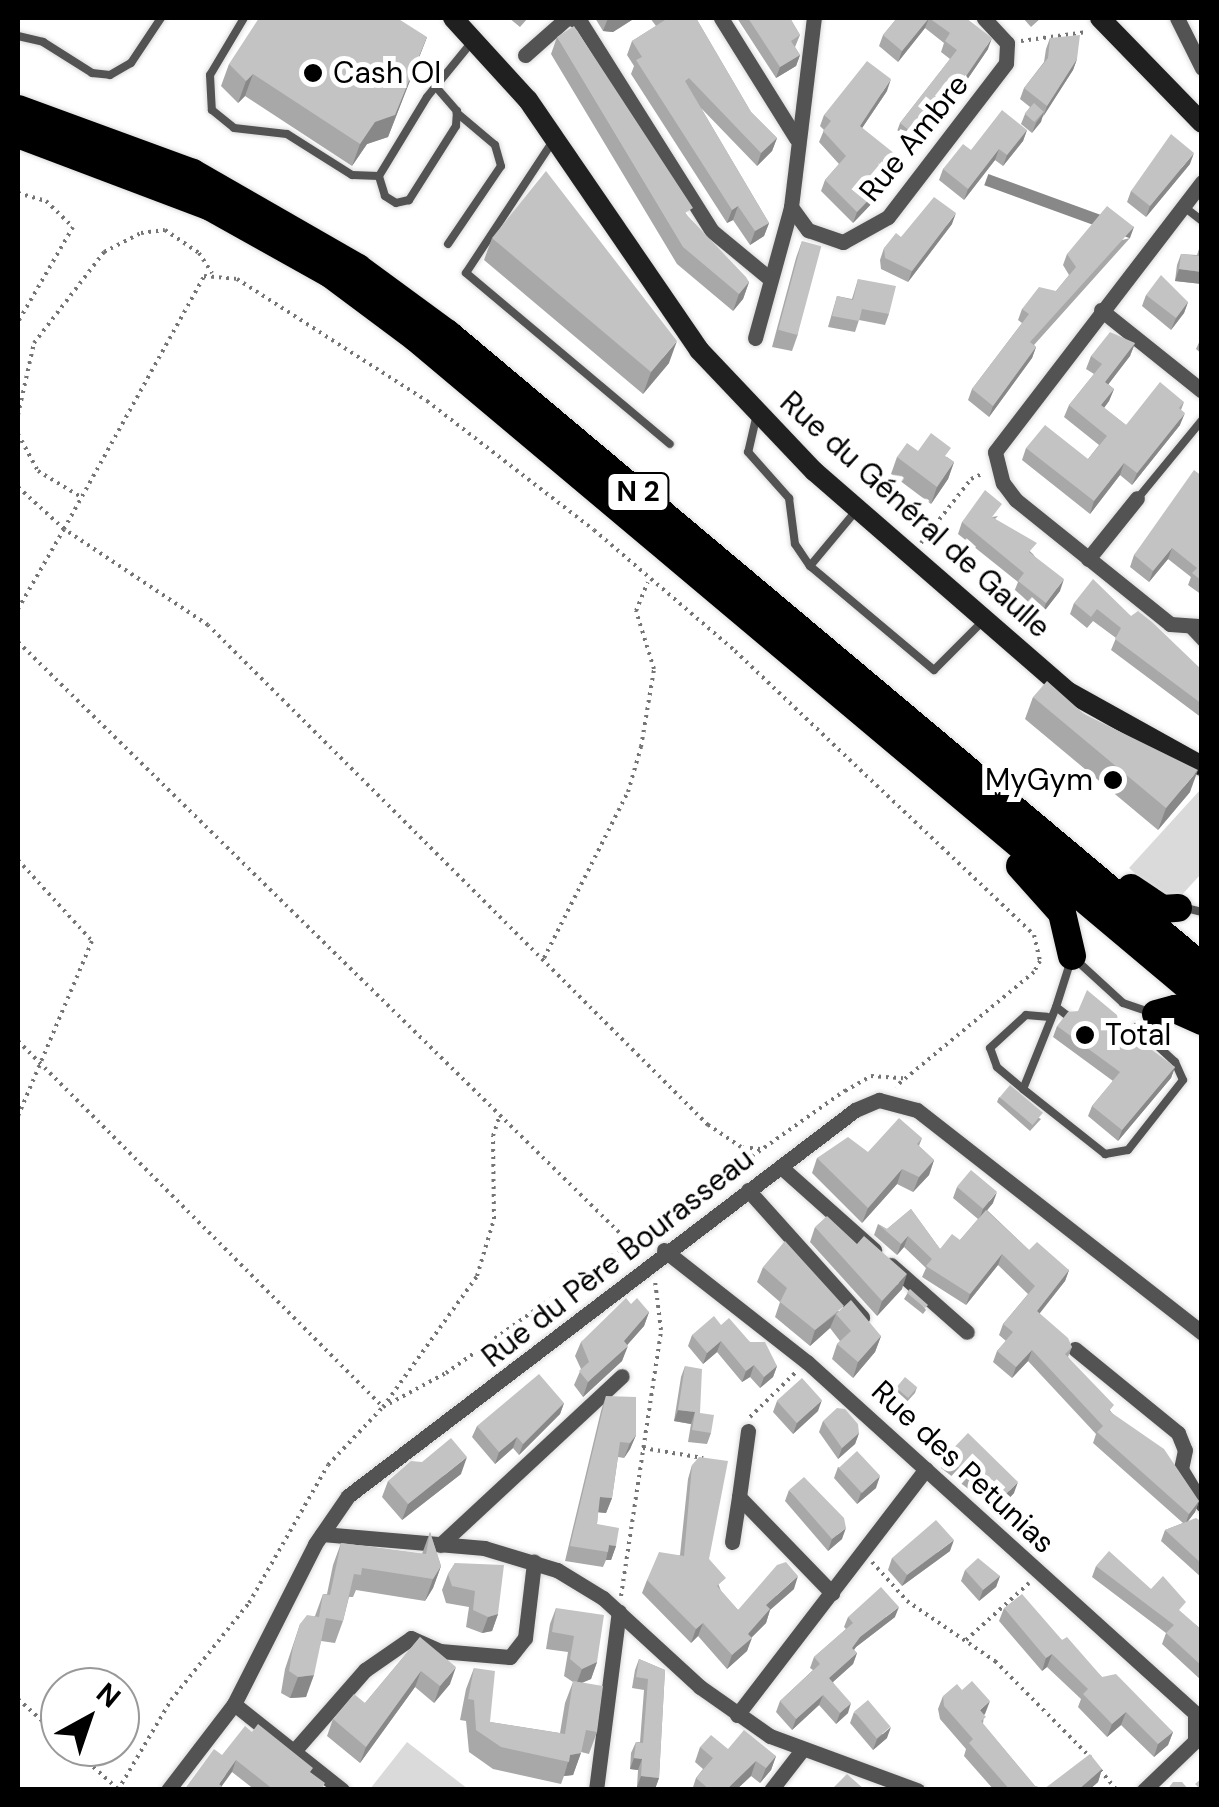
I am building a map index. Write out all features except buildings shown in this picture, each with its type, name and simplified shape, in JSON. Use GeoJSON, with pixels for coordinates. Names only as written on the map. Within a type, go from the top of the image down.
{"type":"FeatureCollection","features":[{"type":"Feature","properties":{"kind":"highway","name":"N 2"},"geometry":{"type":"LineString","coordinates":[[18,109],[193,173],[358,268],[448,334],[1202,967]]}},
{"type":"Feature","properties":{"kind":"highway","name":"N 2"},"geometry":{"type":"LineString","coordinates":[[18,134],[210,206],[329,274],[416,337],[1202,998]]}},
{"type":"Feature","properties":{"kind":"highway"},"geometry":{"type":"LineString","coordinates":[[848,668],[1141,897],[1193,907]]}},
{"type":"Feature","properties":{"kind":"highway"},"geometry":{"type":"LineString","coordinates":[[995,823],[1004,852],[1062,913],[1072,956]]}},
{"type":"Feature","properties":{"kind":"highway"},"geometry":{"type":"LineString","coordinates":[[1141,1025],[1175,1009],[1202,1022]]}},
{"type":"Feature","properties":{"kind":"street","name":"Rue du Général de Gaulle"},"geometry":{"type":"LineString","coordinates":[[452,18],[556,138],[672,316],[758,414],[857,511],[1106,718],[1202,766]]}},
{"type":"Feature","properties":{"kind":"street"},"geometry":{"type":"LineString","coordinates":[[525,54],[569,18],[712,231],[770,279]]}},
{"type":"Feature","properties":{"kind":"street"},"geometry":{"type":"LineString","coordinates":[[721,18],[796,138]]}},
{"type":"Feature","properties":{"kind":"street"},"geometry":{"type":"LineString","coordinates":[[754,338],[790,207],[814,18]]}},
{"type":"Feature","properties":{"kind":"street"},"geometry":{"type":"LineString","coordinates":[[984,18],[1007,43]]}},
{"type":"Feature","properties":{"kind":"street"},"geometry":{"type":"LineString","coordinates":[[1178,18],[1202,68]]}},
{"type":"Feature","properties":{"kind":"street"},"geometry":{"type":"LineString","coordinates":[[1110,21],[1199,114]]}},
{"type":"Feature","properties":{"kind":"street","name":"Rue Ambre"},"geometry":{"type":"LineString","coordinates":[[790,207],[808,230],[826,239],[858,239],[874,229],[998,77],[1007,43]]}},
{"type":"Feature","properties":{"kind":"street"},"geometry":{"type":"LineString","coordinates":[[1195,627],[1170,624],[1016,500],[998,467],[1001,437],[1202,182]]}},
{"type":"Feature","properties":{"kind":"street"},"geometry":{"type":"LineString","coordinates":[[1101,310],[1202,391]]}},
{"type":"Feature","properties":{"kind":"street"},"geometry":{"type":"LineString","coordinates":[[1088,558],[1137,498]]}},
{"type":"Feature","properties":{"kind":"street"},"geometry":{"type":"LineString","coordinates":[[879,1100],[917,1110],[1202,1333]]}},
{"type":"Feature","properties":{"kind":"street","name":"Rue du Père Bourasseau"},"geometry":{"type":"LineString","coordinates":[[168,1790],[234,1704],[322,1534],[348,1496],[390,1460],[512,1376],[664,1250],[855,1110],[879,1100]]}},
{"type":"Feature","properties":{"kind":"street"},"geometry":{"type":"LineString","coordinates":[[781,1167],[967,1332]]}},
{"type":"Feature","properties":{"kind":"street"},"geometry":{"type":"LineString","coordinates":[[748,1190],[870,1326]]}},
{"type":"Feature","properties":{"kind":"street","name":"Rue des Petunias"},"geometry":{"type":"LineString","coordinates":[[664,1250],[807,1362],[1184,1702],[1199,1726],[1198,1738],[1144,1790]]}},
{"type":"Feature","properties":{"kind":"street"},"geometry":{"type":"LineString","coordinates":[[1075,1349],[1178,1432],[1186,1450],[1181,1469],[1202,1504]]}},
{"type":"Feature","properties":{"kind":"street"},"geometry":{"type":"LineString","coordinates":[[440,1545],[622,1376]]}},
{"type":"Feature","properties":{"kind":"street"},"geometry":{"type":"LineString","coordinates":[[732,1542],[748,1430]]}},
{"type":"Feature","properties":{"kind":"street"},"geometry":{"type":"LineString","coordinates":[[736,1715],[926,1469]]}},
{"type":"Feature","properties":{"kind":"street"},"geometry":{"type":"LineString","coordinates":[[739,1497],[832,1593]]}},
{"type":"Feature","properties":{"kind":"street"},"geometry":{"type":"LineString","coordinates":[[322,1534],[440,1545],[534,1562],[619,1610],[736,1715],[802,1750],[918,1790]]}},
{"type":"Feature","properties":{"kind":"street"},"geometry":{"type":"LineString","coordinates":[[294,1751],[365,1670],[411,1638],[440,1651],[510,1657],[525,1638],[534,1562]]}},
{"type":"Feature","properties":{"kind":"street"},"geometry":{"type":"LineString","coordinates":[[596,1790],[619,1610]]}},
{"type":"Feature","properties":{"kind":"street"},"geometry":{"type":"LineString","coordinates":[[234,1704],[342,1790]]}},
{"type":"Feature","properties":{"kind":"street"},"geometry":{"type":"LineString","coordinates":[[771,1790],[802,1750]]}},
{"type":"Feature","properties":{"kind":"lane"},"geometry":{"type":"LineString","coordinates":[[18,36],[42,42],[92,73],[110,75],[132,63],[161,18]]}},
{"type":"Feature","properties":{"kind":"lane"},"geometry":{"type":"LineString","coordinates":[[244,18],[210,74],[212,110],[234,128],[286,134],[352,175],[380,176]]}},
{"type":"Feature","properties":{"kind":"lane"},"geometry":{"type":"LineString","coordinates":[[457,113],[456,126],[409,200],[396,203],[384,196],[380,176],[436,87],[475,40]]}},
{"type":"Feature","properties":{"kind":"lane"},"geometry":{"type":"LineString","coordinates":[[436,87],[457,113],[495,145],[501,166],[448,244]]}},
{"type":"Feature","properties":{"kind":"lane"},"geometry":{"type":"LineString","coordinates":[[556,138],[466,274],[670,444]]}},
{"type":"Feature","properties":{"kind":"lane"},"geometry":{"type":"LineString","coordinates":[[1183,206],[1202,221]]}},
{"type":"Feature","properties":{"kind":"lane"},"geometry":{"type":"LineString","coordinates":[[758,414],[748,452],[789,498],[795,544],[810,566],[934,670],[984,620]]}},
{"type":"Feature","properties":{"kind":"lane"},"geometry":{"type":"LineString","coordinates":[[1137,498],[1202,420]]}},
{"type":"Feature","properties":{"kind":"lane"},"geometry":{"type":"LineString","coordinates":[[810,566],[857,511]]}},
{"type":"Feature","properties":{"kind":"lane"},"geometry":{"type":"LineString","coordinates":[[1195,627],[1202,643]]}},
{"type":"Feature","properties":{"kind":"lane"},"geometry":{"type":"LineString","coordinates":[[1023,1089],[1072,956],[1123,1003],[1176,1062],[1182,1080],[1128,1150],[1105,1154],[1023,1089],[997,1068],[990,1048],[1026,1015],[1048,1017]]}},
{"type":"Feature","properties":{"kind":"lane"},"geometry":{"type":"LineString","coordinates":[[1056,1007],[1069,1018]]}},
{"type":"Feature","properties":{"kind":"path"},"geometry":{"type":"LineString","coordinates":[[1007,43],[1110,21]]}},
{"type":"Feature","properties":{"kind":"path"},"geometry":{"type":"LineString","coordinates":[[18,193],[46,201],[74,227],[18,322]]}},
{"type":"Feature","properties":{"kind":"path"},"geometry":{"type":"LineString","coordinates":[[18,415],[34,343],[104,252],[141,233],[164,230],[199,254],[212,274]]}},
{"type":"Feature","properties":{"kind":"path"},"geometry":{"type":"LineString","coordinates":[[18,608],[204,276],[237,279],[428,402],[594,530],[648,582],[735,651],[1040,946],[1040,961],[1026,980],[879,1100]]}},
{"type":"Feature","properties":{"kind":"path"},"geometry":{"type":"LineString","coordinates":[[18,434],[38,471],[82,497]]}},
{"type":"Feature","properties":{"kind":"path"},"geometry":{"type":"LineString","coordinates":[[910,557],[972,479],[998,467]]}},
{"type":"Feature","properties":{"kind":"path"},"geometry":{"type":"LineString","coordinates":[[18,488],[64,530],[208,625],[708,1124],[741,1147],[760,1150]]}},
{"type":"Feature","properties":{"kind":"path"},"geometry":{"type":"LineString","coordinates":[[542,960],[628,792],[641,747],[654,669],[636,611],[648,582]]}},
{"type":"Feature","properties":{"kind":"path"},"geometry":{"type":"LineString","coordinates":[[18,642],[629,1242]]}},
{"type":"Feature","properties":{"kind":"path"},"geometry":{"type":"LineString","coordinates":[[18,860],[84,924],[92,941],[18,1116]]}},
{"type":"Feature","properties":{"kind":"path"},"geometry":{"type":"LineString","coordinates":[[18,1042],[383,1407]]}},
{"type":"Feature","properties":{"kind":"path"},"geometry":{"type":"LineString","coordinates":[[383,1407],[446,1374],[760,1150],[871,1076],[905,1079]]}},
{"type":"Feature","properties":{"kind":"path"},"geometry":{"type":"LineString","coordinates":[[93,1767],[118,1789],[171,1700],[249,1604],[328,1464],[383,1407],[455,1312],[488,1252],[493,1136],[501,1113]]}},
{"type":"Feature","properties":{"kind":"path"},"geometry":{"type":"LineString","coordinates":[[619,1610],[662,1323],[652,1292],[664,1250]]}},
{"type":"Feature","properties":{"kind":"path"},"geometry":{"type":"LineString","coordinates":[[748,1430],[752,1410],[807,1362]]}},
{"type":"Feature","properties":{"kind":"path"},"geometry":{"type":"LineString","coordinates":[[644,1448],[744,1464]]}},
{"type":"Feature","properties":{"kind":"path"},"geometry":{"type":"LineString","coordinates":[[863,1551],[907,1601],[966,1640],[1064,1727],[1117,1790]]}},
{"type":"Feature","properties":{"kind":"path"},"geometry":{"type":"LineString","coordinates":[[966,1640],[1038,1574]]}},
{"type":"Feature","properties":{"kind":"path"},"geometry":{"type":"LineString","coordinates":[[18,1699],[40,1719]]}},
{"type":"Feature","properties":{"kind":"shaded area"},"geometry":{"type":"Polygon","coordinates":[[[1201,789],[1201,874],[1178,899],[1162,897],[1129,868],[1201,789]]]}},
{"type":"Feature","properties":{"kind":"shaded area"},"geometry":{"type":"Polygon","coordinates":[[[407,1742],[468,1789],[370,1789],[407,1742]]]}},
{"type":"Feature","properties":{"kind":"place","name":"Cash OI"},"geometry":{"type":"Point","coordinates":[313,73]}},
{"type":"Feature","properties":{"kind":"place","name":"MyGym"},"geometry":{"type":"Point","coordinates":[1113,780]}},
{"type":"Feature","properties":{"kind":"place","name":"Total"},"geometry":{"type":"Point","coordinates":[1085,1035]}}]}
